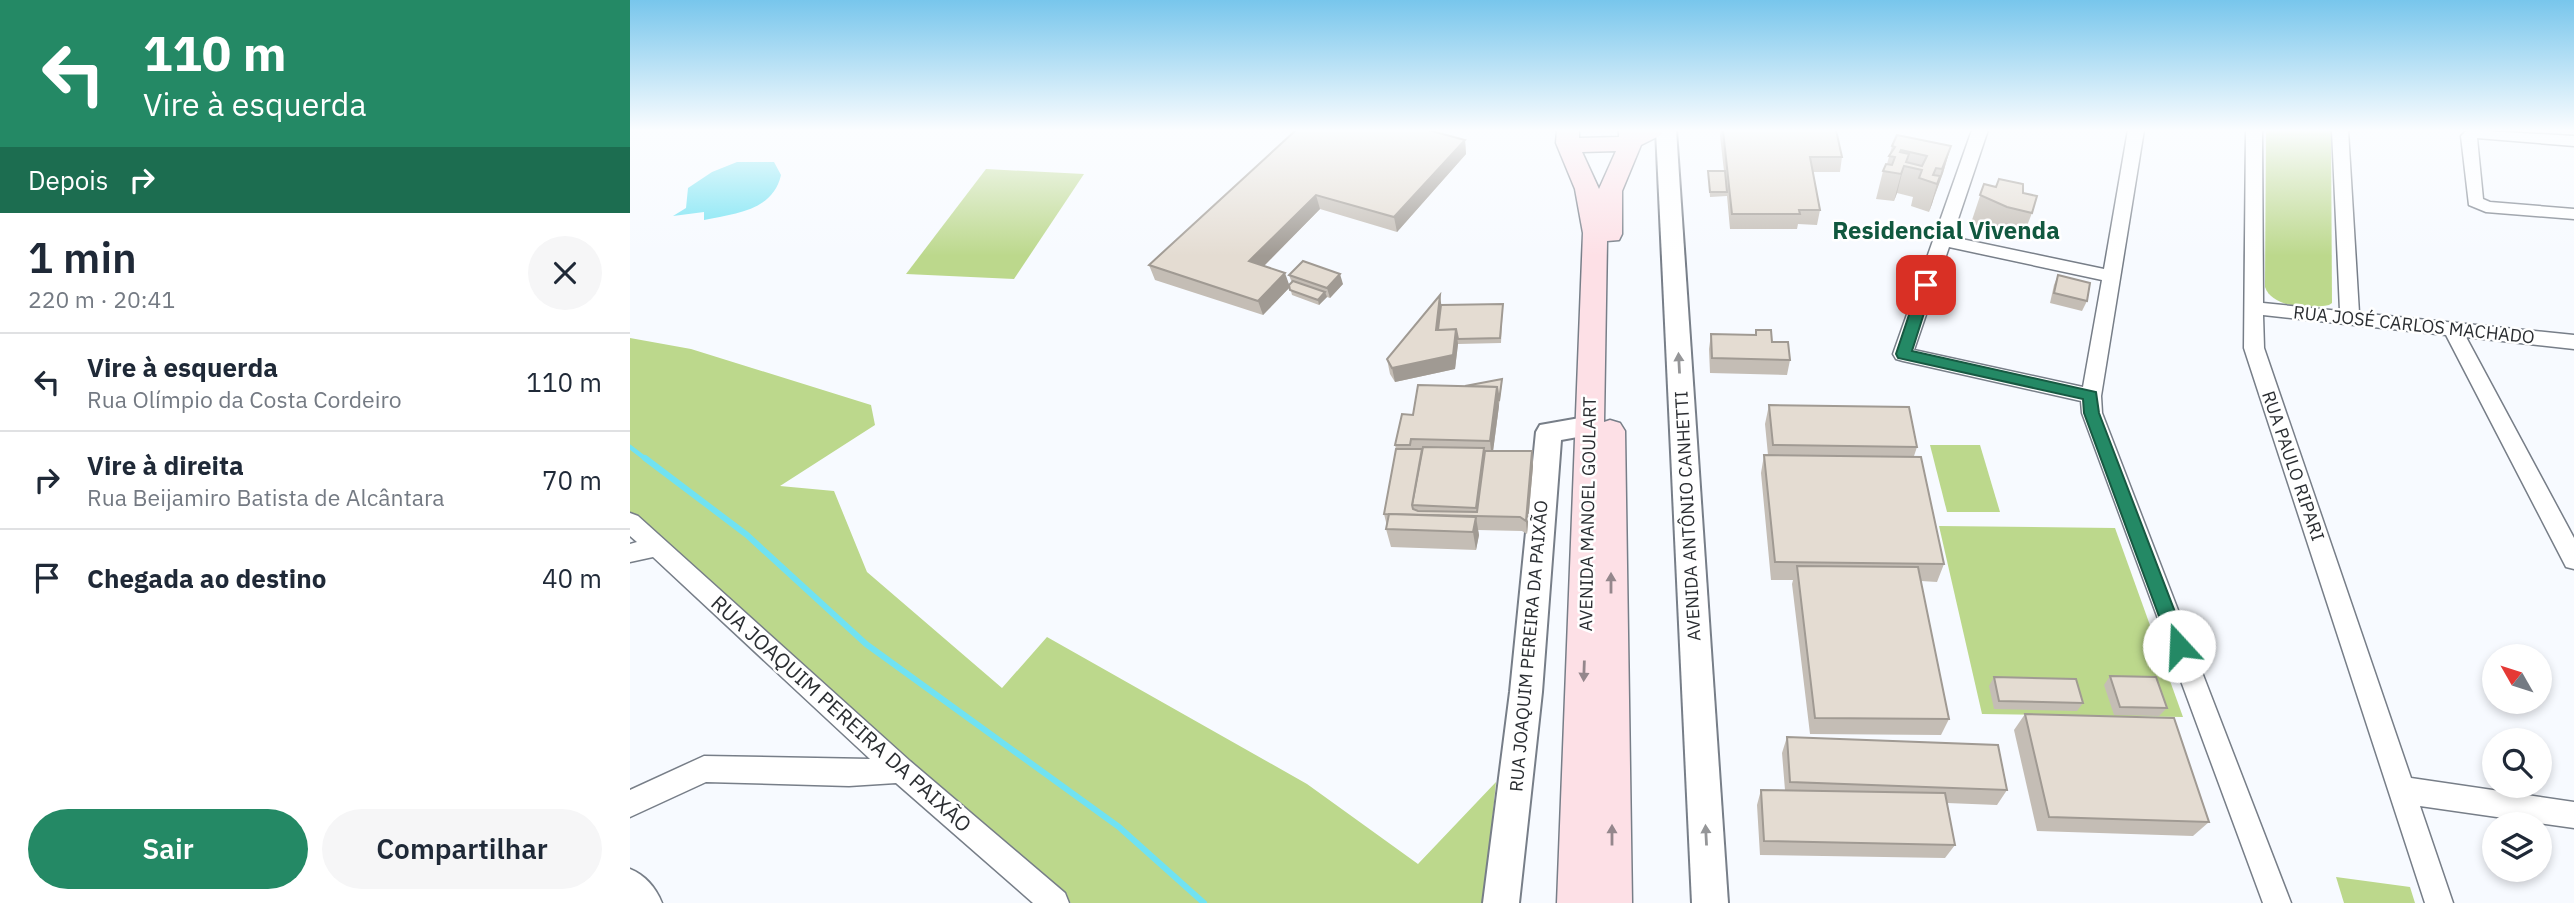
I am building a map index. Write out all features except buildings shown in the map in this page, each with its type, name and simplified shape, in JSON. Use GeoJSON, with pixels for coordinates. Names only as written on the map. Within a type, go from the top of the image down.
{"type":"FeatureCollection","features":[{"type":"Feature","properties":{"kind":"main road","name":"AVENIDA MANOEL GOULART"},"geometry":{"type":"LineString","coordinates":[[1577,903],[1595,233],[1587,189],[1581,172]]}},
{"type":"Feature","properties":{"kind":"main road","name":"AVENIDA MANOEL GOULART"},"geometry":{"type":"LineString","coordinates":[[1612,903],[1610,191],[1619,172]]}},
{"type":"Feature","properties":{"kind":"street","name":"AVENIDA ANTÔNIO CANHETTI"},"geometry":{"type":"LineString","coordinates":[[1668,172],[1710,903]]}},
{"type":"Feature","properties":{"kind":"street"},"geometry":{"type":"LineString","coordinates":[[1965,172],[1903,354],[2091,396]]}},
{"type":"Feature","properties":{"kind":"street"},"geometry":{"type":"LineString","coordinates":[[2128,172],[2091,396],[2092,413],[2277,903]]}},
{"type":"Feature","properties":{"kind":"street","name":"RUA PAULO RIPARI"},"geometry":{"type":"LineString","coordinates":[[2254,172],[2254,348],[2439,903]]}},
{"type":"Feature","properties":{"kind":"street"},"geometry":{"type":"LineString","coordinates":[[2342,172],[2350,318]]}},
{"type":"Feature","properties":{"kind":"street"},"geometry":{"type":"LineString","coordinates":[[2472,172],[2475,201],[2486,207],[2574,214]]}},
{"type":"Feature","properties":{"kind":"street"},"geometry":{"type":"LineString","coordinates":[[1941,240],[2110,276]]}},
{"type":"Feature","properties":{"kind":"street","name":"RUA JOSÉ CARLOS MACHADO"},"geometry":{"type":"LineString","coordinates":[[2254,308],[2574,341]]}},
{"type":"Feature","properties":{"kind":"street"},"geometry":{"type":"LineString","coordinates":[[2452,329],[2574,560]]}},
{"type":"Feature","properties":{"kind":"street","name":"RUA JOAQUIM PEREIRA DA PAIXÃO"},"geometry":{"type":"LineString","coordinates":[[1502,903],[1525,705],[1549,432],[1591,426]]}},
{"type":"Feature","properties":{"kind":"street","name":"RUA JOAQUIM PEREIRA DA PAIXÃO"},"geometry":{"type":"LineString","coordinates":[[630,522],[901,770],[1055,903]]}},
{"type":"Feature","properties":{"kind":"street"},"geometry":{"type":"LineString","coordinates":[[630,553],[657,547]]}},
{"type":"Feature","properties":{"kind":"street"},"geometry":{"type":"LineString","coordinates":[[630,804],[704,769],[849,773],[901,770]]}},
{"type":"Feature","properties":{"kind":"street"},"geometry":{"type":"LineString","coordinates":[[2402,790],[2574,815]]}},
{"type":"Feature","properties":{"kind":"street"},"geometry":{"type":"LineString","coordinates":[[630,883],[648,903]]}},
{"type":"Feature","properties":{"kind":"green space"},"geometry":{"type":"Polygon","coordinates":[[[984,172],[1084,174],[1014,279],[906,274],[984,172]]]}},
{"type":"Feature","properties":{"kind":"green space"},"geometry":{"type":"Polygon","coordinates":[[[2266,172],[2331,172],[2332,303],[2303,307],[2284,303],[2269,294],[2265,287],[2266,172]]]}},
{"type":"Feature","properties":{"kind":"green space"},"geometry":{"type":"Polygon","coordinates":[[[630,338],[691,349],[871,405],[875,425],[780,486],[834,491],[867,572],[1002,688],[1047,637],[1307,784],[1418,864],[1496,782],[1484,903],[1071,903],[896,763],[630,515],[630,338]]]}},
{"type":"Feature","properties":{"kind":"green space"},"geometry":{"type":"Polygon","coordinates":[[[1930,445],[1980,445],[2000,512],[1947,512],[1930,445]]]}},
{"type":"Feature","properties":{"kind":"green space"},"geometry":{"type":"Polygon","coordinates":[[[1939,526],[2115,528],[2183,717],[1982,714],[1939,526]]]}},
{"type":"Feature","properties":{"kind":"green space"},"geometry":{"type":"Polygon","coordinates":[[[2336,877],[2410,887],[2415,903],[2344,903],[2336,877]]]}},
{"type":"Feature","properties":{"kind":"water"},"geometry":{"type":"Polygon","coordinates":[[[712,172],[779,172],[781,175],[777,187],[761,203],[740,212],[704,220],[704,212],[673,216],[686,208],[688,188],[712,172]]]}},
{"type":"Feature","properties":{"kind":"waterway"},"geometry":{"type":"LineString","coordinates":[[630,447],[647,460]]}},
{"type":"Feature","properties":{"kind":"waterway"},"geometry":{"type":"LineString","coordinates":[[645,458],[747,535],[866,644],[1119,827],[1204,903]]}},
{"type":"Feature","properties":{"kind":"district","name":"Residencial Vivenda"},"geometry":{"type":"Point","coordinates":[1946,231]}},
{"type":"Feature","properties":{"kind":"route"},"geometry":{"type":"LineString","coordinates":[[1926,285],[1903,354],[2091,396],[2092,413],[2179,646]]}}]}
